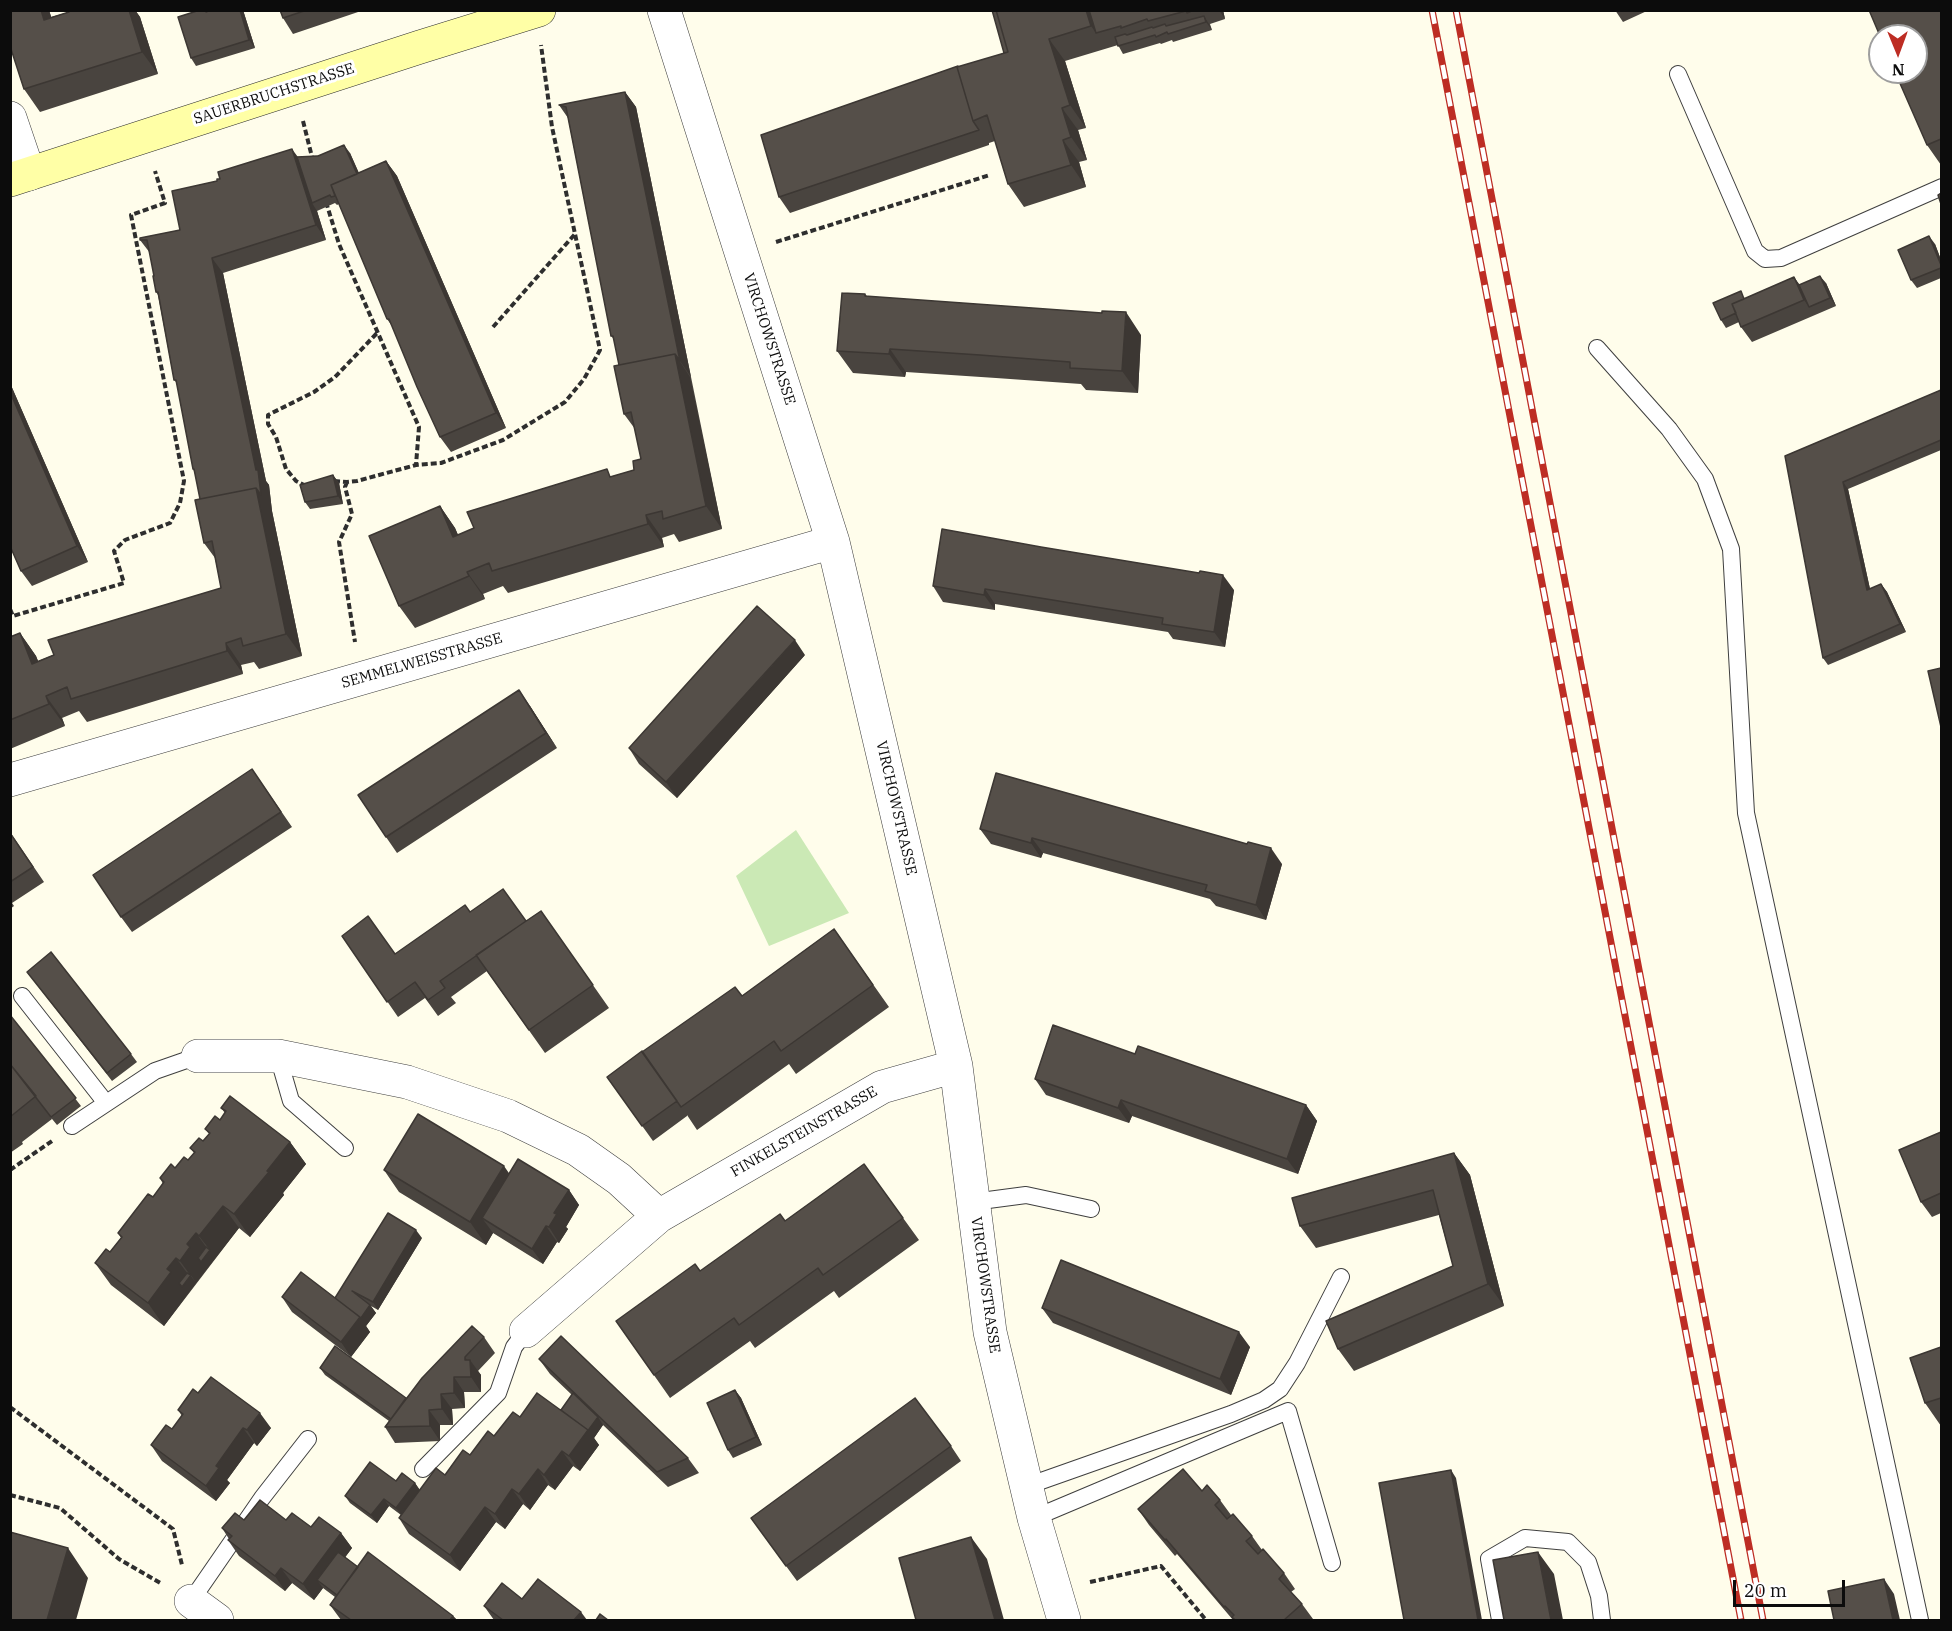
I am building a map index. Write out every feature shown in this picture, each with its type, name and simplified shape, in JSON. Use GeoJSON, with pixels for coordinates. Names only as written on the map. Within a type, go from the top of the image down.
{"type":"FeatureCollection","features":[{"type":"Feature","properties":{"kind":"street","name":"VIRCHOWSTRASSE"},"geometry":{"type":"LineString","coordinates":[[664,10],[833,542],[956,1066],[990,1332],[1034,1518],[1059,1605]]}},
{"type":"Feature","properties":{"kind":"street","name":"SAUERBRUCHSTRASSE"},"geometry":{"type":"LineString","coordinates":[[20,177],[420,46],[538,11]]}},
{"type":"Feature","properties":{"kind":"street"},"geometry":{"type":"LineString","coordinates":[[10,118],[20,177]]}},
{"type":"Feature","properties":{"kind":"street","name":"SEMMELWEISSTRASSE"},"geometry":{"type":"LineString","coordinates":[[10,780],[833,542]]}},
{"type":"Feature","properties":{"kind":"street"},"geometry":{"type":"LineString","coordinates":[[198,1056],[278,1056],[407,1082],[508,1116],[579,1150],[620,1179],[659,1216]]}},
{"type":"Feature","properties":{"kind":"street","name":"FINKELSTEINSTRASSE"},"geometry":{"type":"LineString","coordinates":[[526,1331],[659,1216],[882,1087],[956,1066]]}},
{"type":"Feature","properties":{"kind":"street"},"geometry":{"type":"LineString","coordinates":[[191,1601],[217,1620]]}},
{"type":"Feature","properties":{"kind":"lane"},"geometry":{"type":"LineString","coordinates":[[1678,74],[1755,251],[1765,259],[1781,258],[1941,187]]}},
{"type":"Feature","properties":{"kind":"lane"},"geometry":{"type":"LineString","coordinates":[[1597,348],[1669,429],[1705,479],[1731,549],[1746,813],[1920,1620]]}},
{"type":"Feature","properties":{"kind":"lane"},"geometry":{"type":"LineString","coordinates":[[22,996],[106,1103]]}},
{"type":"Feature","properties":{"kind":"lane"},"geometry":{"type":"LineString","coordinates":[[72,1126],[155,1071],[198,1056]]}},
{"type":"Feature","properties":{"kind":"lane"},"geometry":{"type":"LineString","coordinates":[[278,1056],[291,1101],[345,1148]]}},
{"type":"Feature","properties":{"kind":"lane"},"geometry":{"type":"LineString","coordinates":[[973,1202],[1026,1195],[1091,1209]]}},
{"type":"Feature","properties":{"kind":"lane"},"geometry":{"type":"LineString","coordinates":[[1027,1486],[1231,1414],[1264,1400],[1280,1389],[1297,1363],[1341,1277]]}},
{"type":"Feature","properties":{"kind":"lane"},"geometry":{"type":"LineString","coordinates":[[423,1469],[498,1393],[514,1347],[526,1331]]}},
{"type":"Feature","properties":{"kind":"lane"},"geometry":{"type":"LineString","coordinates":[[1034,1518],[1288,1411],[1332,1563]]}},
{"type":"Feature","properties":{"kind":"lane"},"geometry":{"type":"LineString","coordinates":[[191,1601],[262,1498],[308,1439]]}},
{"type":"Feature","properties":{"kind":"lane"},"geometry":{"type":"LineString","coordinates":[[1500,1620],[1489,1559],[1525,1538],[1568,1542],[1588,1562],[1599,1596],[1602,1620]]}},
{"type":"Feature","properties":{"kind":"path"},"geometry":{"type":"LineString","coordinates":[[326,482],[337,480],[347,482],[417,465],[441,463],[503,440],[566,402],[585,379],[600,350],[552,127],[538,11]]}},
{"type":"Feature","properties":{"kind":"path"},"geometry":{"type":"LineString","coordinates":[[294,89],[315,167]]}},
{"type":"Feature","properties":{"kind":"path"},"geometry":{"type":"LineString","coordinates":[[10,609],[14,616],[124,583],[114,550],[125,540],[170,523],[180,503],[184,481],[131,215],[165,203],[145,136]]}},
{"type":"Feature","properties":{"kind":"path"},"geometry":{"type":"LineString","coordinates":[[741,252],[990,175]]}},
{"type":"Feature","properties":{"kind":"path"},"geometry":{"type":"LineString","coordinates":[[326,200],[339,244],[419,428],[417,465]]}},
{"type":"Feature","properties":{"kind":"path"},"geometry":{"type":"LineString","coordinates":[[493,327],[575,234]]}},
{"type":"Feature","properties":{"kind":"path"},"geometry":{"type":"LineString","coordinates":[[316,484],[306,486],[297,481],[286,469],[276,437],[268,424],[268,415],[314,392],[335,377],[378,332]]}},
{"type":"Feature","properties":{"kind":"path"},"geometry":{"type":"LineString","coordinates":[[347,482],[345,487],[352,514],[339,542],[361,678]]}},
{"type":"Feature","properties":{"kind":"path"},"geometry":{"type":"LineString","coordinates":[[10,1170],[72,1126]]}},
{"type":"Feature","properties":{"kind":"path"},"geometry":{"type":"LineString","coordinates":[[10,1407],[173,1529],[191,1601]]}},
{"type":"Feature","properties":{"kind":"path"},"geometry":{"type":"LineString","coordinates":[[10,1495],[60,1508],[119,1559],[191,1601]]}},
{"type":"Feature","properties":{"kind":"path"},"geometry":{"type":"LineString","coordinates":[[1059,1605],[1161,1566],[1206,1620]]}},
{"type":"Feature","properties":{"kind":"green space"},"geometry":{"type":"Polygon","coordinates":[[[796,830],[849,913],[769,946],[736,876],[796,830]]]}},
{"type":"Feature","properties":{"kind":"building"},"geometry":{"type":"Polygon","coordinates":[[[10,10],[41,10],[44,20],[69,12],[68,10],[129,10],[142,52],[24,89],[10,46],[10,10]]]}},
{"type":"Feature","properties":{"kind":"building"},"geometry":{"type":"Polygon","coordinates":[[[200,10],[206,12],[240,10],[249,40],[191,58],[178,17],[200,10]]]}},
{"type":"Feature","properties":{"kind":"building"},"geometry":{"type":"Polygon","coordinates":[[[280,10],[307,10],[283,18],[280,10]]]}},
{"type":"Feature","properties":{"kind":"building"},"geometry":{"type":"Polygon","coordinates":[[[992,10],[996,10],[1008,52],[1004,53],[992,10]]]}},
{"type":"Feature","properties":{"kind":"building"},"geometry":{"type":"Polygon","coordinates":[[[996,10],[1086,10],[1091,26],[1049,39],[1070,105],[1062,108],[1071,137],[1063,140],[1071,165],[1008,184],[987,115],[973,121],[957,67],[1008,52],[996,10]]]}},
{"type":"Feature","properties":{"kind":"building"},"geometry":{"type":"Polygon","coordinates":[[[1089,10],[1194,10],[1148,21],[1147,19],[1096,33],[1089,10]]]}},
{"type":"Feature","properties":{"kind":"building"},"geometry":{"type":"Polygon","coordinates":[[[1869,10],[1941,10],[1941,139],[1927,145],[1900,84],[1928,84],[1928,24],[1875,24],[1869,10]]]}},
{"type":"Feature","properties":{"kind":"building"},"geometry":{"type":"Polygon","coordinates":[[[1204,16],[1206,22],[1118,46],[1115,37],[1152,27],[1165,24],[1166,26],[1204,16]]]}},
{"type":"Feature","properties":{"kind":"building"},"geometry":{"type":"Polygon","coordinates":[[[958,66],[973,121],[979,130],[779,197],[761,135],[958,66]]]}},
{"type":"Feature","properties":{"kind":"building"},"geometry":{"type":"Polygon","coordinates":[[[625,92],[680,361],[675,354],[619,365],[613,336],[611,336],[566,107],[559,105],[625,92]]]}},
{"type":"Feature","properties":{"kind":"building"},"geometry":{"type":"Polygon","coordinates":[[[344,145],[357,174],[331,185],[335,196],[330,195],[312,203],[297,157],[318,156],[344,145]]]}},
{"type":"Feature","properties":{"kind":"building"},"geometry":{"type":"Polygon","coordinates":[[[292,149],[316,225],[212,258],[256,470],[258,470],[261,495],[256,488],[200,499],[147,240],[140,240],[140,238],[180,230],[172,191],[217,181],[220,179],[218,172],[292,149]]]}},
{"type":"Feature","properties":{"kind":"building"},"geometry":{"type":"Polygon","coordinates":[[[386,161],[496,413],[440,437],[331,185],[386,161]]]}},
{"type":"Feature","properties":{"kind":"building"},"geometry":{"type":"Polygon","coordinates":[[[1929,236],[1941,268],[1911,280],[1898,250],[1929,236]]]}},
{"type":"Feature","properties":{"kind":"building"},"geometry":{"type":"Polygon","coordinates":[[[1820,276],[1830,298],[1809,307],[1799,285],[1820,276]]]}},
{"type":"Feature","properties":{"kind":"building"},"geometry":{"type":"Polygon","coordinates":[[[1794,277],[1804,300],[1741,327],[1732,304],[1794,277]]]}},
{"type":"Feature","properties":{"kind":"building"},"geometry":{"type":"Polygon","coordinates":[[[1741,291],[1744,299],[1732,304],[1736,313],[1721,320],[1713,303],[1741,291]]]}},
{"type":"Feature","properties":{"kind":"building"},"geometry":{"type":"Polygon","coordinates":[[[842,293],[1102,313],[1102,311],[1126,312],[1122,371],[1070,368],[1070,362],[980,355],[890,349],[889,354],[837,351],[842,293]]]}},
{"type":"Feature","properties":{"kind":"building"},"geometry":{"type":"Polygon","coordinates":[[[675,354],[706,506],[663,519],[662,511],[646,515],[648,524],[492,571],[489,563],[467,572],[469,576],[399,606],[369,536],[440,506],[453,537],[474,528],[467,512],[607,469],[610,477],[634,470],[633,461],[641,459],[631,412],[624,414],[614,366],[675,354]]]}},
{"type":"Feature","properties":{"kind":"building"},"geometry":{"type":"Polygon","coordinates":[[[1941,390],[1941,440],[1843,482],[1867,590],[1881,584],[1900,624],[1823,658],[1785,456],[1941,390]]]}},
{"type":"Feature","properties":{"kind":"building"},"geometry":{"type":"Polygon","coordinates":[[[10,392],[77,546],[21,571],[10,546],[10,392]]]}},
{"type":"Feature","properties":{"kind":"building"},"geometry":{"type":"Polygon","coordinates":[[[333,475],[338,496],[305,502],[300,485],[333,475]]]}},
{"type":"Feature","properties":{"kind":"building"},"geometry":{"type":"Polygon","coordinates":[[[256,488],[286,634],[243,646],[241,638],[226,643],[227,651],[71,699],[67,687],[46,696],[49,704],[10,720],[10,637],[20,633],[32,664],[54,655],[48,640],[221,588],[212,541],[204,543],[195,500],[256,488]]]}},
{"type":"Feature","properties":{"kind":"building"},"geometry":{"type":"Polygon","coordinates":[[[942,529],[1199,573],[1200,571],[1223,575],[1214,632],[1162,624],[1163,618],[985,589],[984,595],[933,586],[942,529]]]}},
{"type":"Feature","properties":{"kind":"building"},"geometry":{"type":"Polygon","coordinates":[[[757,606],[795,640],[666,782],[629,748],[757,606]]]}},
{"type":"Feature","properties":{"kind":"building"},"geometry":{"type":"Polygon","coordinates":[[[1941,668],[1941,727],[1928,671],[1941,668]]]}},
{"type":"Feature","properties":{"kind":"building"},"geometry":{"type":"Polygon","coordinates":[[[519,690],[546,733],[386,837],[358,795],[519,690]]]}},
{"type":"Feature","properties":{"kind":"building"},"geometry":{"type":"Polygon","coordinates":[[[252,769],[281,812],[121,917],[93,875],[252,769]]]}},
{"type":"Feature","properties":{"kind":"building"},"geometry":{"type":"Polygon","coordinates":[[[996,773],[1247,844],[1248,842],[1271,848],[1256,905],[1205,891],[1207,885],[1032,838],[1031,843],[980,829],[996,773]]]}},
{"type":"Feature","properties":{"kind":"building"},"geometry":{"type":"Polygon","coordinates":[[[10,833],[33,867],[10,882],[10,833]]]}},
{"type":"Feature","properties":{"kind":"building"},"geometry":{"type":"Polygon","coordinates":[[[503,889],[526,921],[440,981],[445,988],[428,1000],[415,982],[387,1002],[342,936],[368,916],[395,954],[465,905],[470,912],[503,889]]]}},
{"type":"Feature","properties":{"kind":"building"},"geometry":{"type":"Polygon","coordinates":[[[541,911],[593,985],[529,1030],[476,955],[541,911]]]}},
{"type":"Feature","properties":{"kind":"building"},"geometry":{"type":"Polygon","coordinates":[[[834,929],[873,985],[781,1051],[774,1041],[681,1107],[642,1052],[735,987],[742,996],[834,929]]]}},
{"type":"Feature","properties":{"kind":"building"},"geometry":{"type":"Polygon","coordinates":[[[51,952],[131,1054],[107,1073],[27,972],[51,952]]]}},
{"type":"Feature","properties":{"kind":"building"},"geometry":{"type":"Polygon","coordinates":[[[10,1015],[76,1098],[51,1117],[10,1064],[10,1015]]]}},
{"type":"Feature","properties":{"kind":"building"},"geometry":{"type":"Polygon","coordinates":[[[1053,1025],[1135,1054],[1138,1046],[1306,1105],[1287,1159],[1121,1100],[1118,1108],[1035,1079],[1053,1025]]]}},
{"type":"Feature","properties":{"kind":"building"},"geometry":{"type":"Polygon","coordinates":[[[642,1051],[677,1101],[642,1126],[607,1077],[642,1051]]]}},
{"type":"Feature","properties":{"kind":"building"},"geometry":{"type":"Polygon","coordinates":[[[10,1064],[36,1096],[10,1117],[10,1064]]]}},
{"type":"Feature","properties":{"kind":"building"},"geometry":{"type":"Polygon","coordinates":[[[230,1096],[290,1142],[267,1171],[269,1172],[234,1214],[223,1206],[199,1236],[196,1233],[187,1244],[190,1247],[180,1261],[176,1258],[167,1269],[171,1272],[148,1303],[95,1263],[106,1249],[110,1252],[122,1237],[118,1233],[148,1194],[153,1197],[164,1182],[160,1178],[171,1164],[175,1168],[184,1157],[188,1160],[195,1152],[190,1148],[199,1138],[203,1141],[210,1133],[205,1129],[215,1116],[220,1120],[226,1111],[221,1108],[230,1096]]]}},
{"type":"Feature","properties":{"kind":"building"},"geometry":{"type":"Polygon","coordinates":[[[418,1114],[504,1166],[470,1222],[384,1170],[418,1114]]]}},
{"type":"Feature","properties":{"kind":"building"},"geometry":{"type":"Polygon","coordinates":[[[1941,1132],[1941,1193],[1921,1202],[1899,1150],[1941,1132]]]}},
{"type":"Feature","properties":{"kind":"building"},"geometry":{"type":"Polygon","coordinates":[[[1454,1153],[1488,1284],[1338,1349],[1326,1321],[1453,1266],[1433,1190],[1300,1226],[1292,1198],[1454,1153]]]}},
{"type":"Feature","properties":{"kind":"building"},"geometry":{"type":"Polygon","coordinates":[[[518,1159],[569,1190],[554,1213],[557,1214],[549,1227],[546,1226],[532,1249],[482,1218],[518,1159]]]}},
{"type":"Feature","properties":{"kind":"building"},"geometry":{"type":"Polygon","coordinates":[[[864,1164],[903,1218],[823,1275],[818,1268],[739,1325],[734,1318],[654,1375],[616,1321],[695,1264],[700,1271],[780,1214],[785,1221],[864,1164]]]}},
{"type":"Feature","properties":{"kind":"building"},"geometry":{"type":"Polygon","coordinates":[[[388,1213],[416,1230],[373,1302],[352,1291],[370,1305],[361,1318],[335,1298],[388,1213]]]}},
{"type":"Feature","properties":{"kind":"building"},"geometry":{"type":"Polygon","coordinates":[[[206,1247],[210,1250],[201,1262],[198,1258],[206,1247]]]}},
{"type":"Feature","properties":{"kind":"building"},"geometry":{"type":"Polygon","coordinates":[[[1061,1260],[1239,1332],[1220,1379],[1042,1308],[1061,1260]]]}},
{"type":"Feature","properties":{"kind":"building"},"geometry":{"type":"Polygon","coordinates":[[[301,1272],[360,1317],[341,1342],[282,1297],[301,1272]]]}},
{"type":"Feature","properties":{"kind":"building"},"geometry":{"type":"Polygon","coordinates":[[[187,1273],[191,1275],[182,1287],[179,1283],[187,1273]]]}},
{"type":"Feature","properties":{"kind":"building"},"geometry":{"type":"Polygon","coordinates":[[[472,1326],[484,1337],[465,1357],[465,1360],[470,1360],[471,1377],[454,1377],[454,1393],[441,1394],[442,1409],[429,1410],[430,1426],[385,1427],[422,1378],[472,1326]]]}},
{"type":"Feature","properties":{"kind":"building"},"geometry":{"type":"Polygon","coordinates":[[[561,1336],[688,1458],[657,1472],[539,1359],[561,1336]]]}},
{"type":"Feature","properties":{"kind":"building"},"geometry":{"type":"Polygon","coordinates":[[[335,1346],[406,1398],[391,1419],[320,1368],[335,1346]]]}},
{"type":"Feature","properties":{"kind":"building"},"geometry":{"type":"Polygon","coordinates":[[[1941,1347],[1941,1398],[1925,1403],[1910,1358],[1941,1347]]]}},
{"type":"Feature","properties":{"kind":"building"},"geometry":{"type":"Polygon","coordinates":[[[211,1377],[260,1413],[247,1430],[243,1428],[216,1466],[219,1468],[206,1486],[151,1445],[166,1425],[172,1429],[183,1414],[178,1410],[193,1389],[198,1393],[211,1377]]]}},
{"type":"Feature","properties":{"kind":"building"},"geometry":{"type":"Polygon","coordinates":[[[735,1390],[756,1437],[728,1450],[707,1403],[735,1390]]]}},
{"type":"Feature","properties":{"kind":"building"},"geometry":{"type":"Polygon","coordinates":[[[537,1393],[588,1430],[569,1456],[562,1451],[544,1475],[538,1469],[519,1494],[512,1489],[495,1514],[485,1507],[450,1555],[399,1518],[436,1468],[445,1475],[463,1450],[470,1455],[488,1431],[494,1436],[513,1412],[520,1417],[537,1393]]]}},
{"type":"Feature","properties":{"kind":"building"},"geometry":{"type":"Polygon","coordinates":[[[573,1393],[598,1417],[587,1432],[588,1430],[561,1410],[573,1393]]]}},
{"type":"Feature","properties":{"kind":"building"},"geometry":{"type":"Polygon","coordinates":[[[915,1398],[951,1446],[786,1566],[751,1518],[915,1398]]]}},
{"type":"Feature","properties":{"kind":"building"},"geometry":{"type":"Polygon","coordinates":[[[370,1462],[396,1481],[402,1473],[415,1483],[396,1508],[384,1499],[371,1515],[345,1496],[370,1462]]]}},
{"type":"Feature","properties":{"kind":"building"},"geometry":{"type":"Polygon","coordinates":[[[1183,1469],[1202,1491],[1207,1485],[1220,1500],[1215,1505],[1227,1519],[1233,1514],[1252,1536],[1246,1541],[1258,1554],[1263,1549],[1284,1573],[1279,1579],[1302,1604],[1284,1620],[1235,1620],[1232,1617],[1234,1615],[1224,1607],[1138,1509],[1183,1469]]]}},
{"type":"Feature","properties":{"kind":"building"},"geometry":{"type":"Polygon","coordinates":[[[1451,1470],[1478,1620],[1404,1620],[1379,1483],[1451,1470]]]}},
{"type":"Feature","properties":{"kind":"building"},"geometry":{"type":"Polygon","coordinates":[[[260,1500],[286,1520],[292,1513],[311,1527],[319,1517],[341,1533],[303,1584],[281,1568],[275,1576],[228,1540],[232,1536],[222,1528],[235,1513],[244,1520],[260,1500]]]}},
{"type":"Feature","properties":{"kind":"building"},"geometry":{"type":"Polygon","coordinates":[[[10,1532],[68,1548],[47,1620],[10,1620],[10,1532]]]}},
{"type":"Feature","properties":{"kind":"building"},"geometry":{"type":"Polygon","coordinates":[[[971,1537],[995,1620],[916,1620],[899,1558],[971,1537]]]}},
{"type":"Feature","properties":{"kind":"building"},"geometry":{"type":"Polygon","coordinates":[[[338,1552],[358,1567],[337,1595],[317,1580],[338,1552]]]}},
{"type":"Feature","properties":{"kind":"building"},"geometry":{"type":"Polygon","coordinates":[[[368,1552],[453,1616],[450,1620],[351,1620],[330,1605],[368,1552]]]}},
{"type":"Feature","properties":{"kind":"building"},"geometry":{"type":"Polygon","coordinates":[[[1538,1552],[1551,1620],[1504,1620],[1493,1560],[1538,1552]]]}},
{"type":"Feature","properties":{"kind":"building"},"geometry":{"type":"Polygon","coordinates":[[[538,1579],[581,1612],[574,1620],[503,1620],[484,1606],[502,1583],[522,1599],[538,1579]]]}},
{"type":"Feature","properties":{"kind":"building"},"geometry":{"type":"Polygon","coordinates":[[[1884,1579],[1893,1620],[1834,1620],[1828,1591],[1884,1579]]]}},
{"type":"Feature","properties":{"kind":"building"},"geometry":{"type":"Polygon","coordinates":[[[600,1614],[608,1620],[596,1620],[600,1614]]]}},
{"type":"Feature","properties":{"kind":"railway"},"geometry":{"type":"LineString","coordinates":[[1432,10],[1741,1620]]}},
{"type":"Feature","properties":{"kind":"railway"},"geometry":{"type":"LineString","coordinates":[[1456,10],[1763,1620]]}}]}
